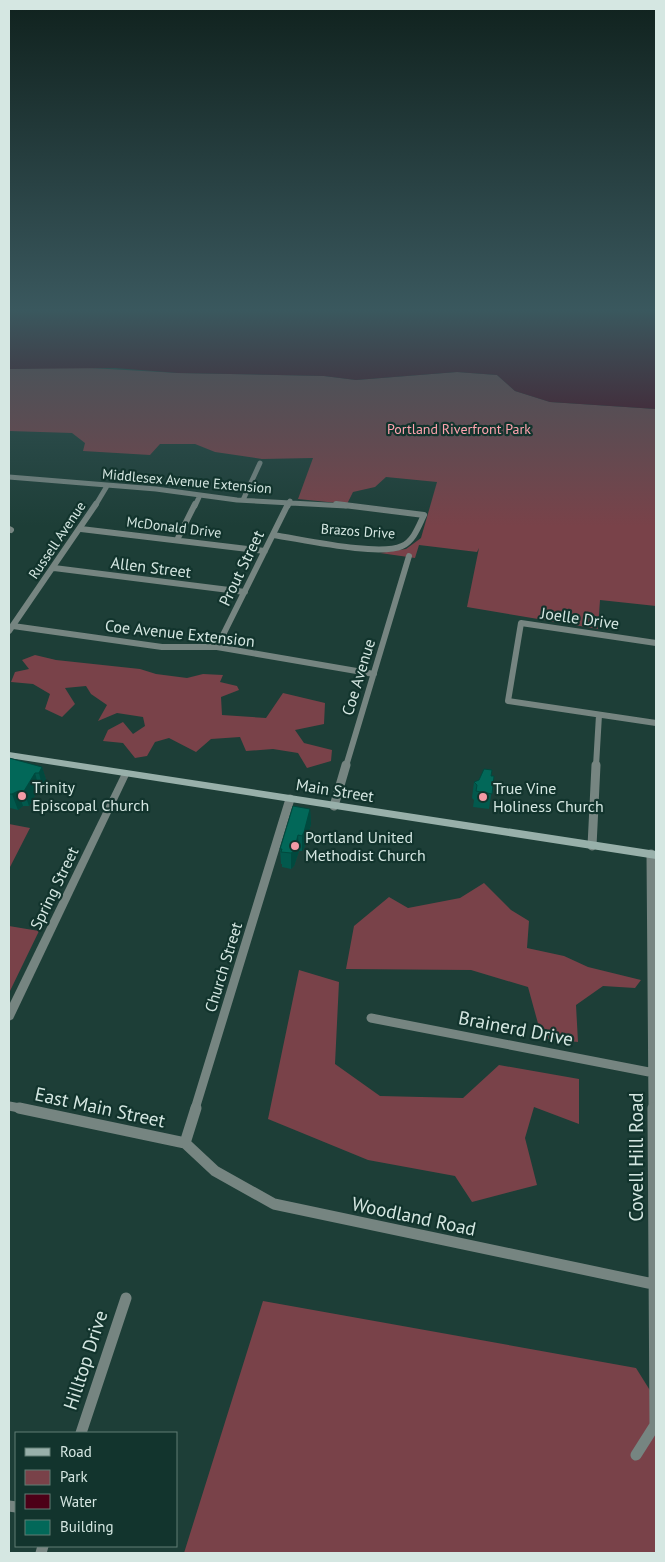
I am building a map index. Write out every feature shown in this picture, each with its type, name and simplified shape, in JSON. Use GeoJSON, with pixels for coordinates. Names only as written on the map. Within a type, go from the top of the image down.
{"type":"FeatureCollection","features":[{"type":"Feature","properties":{"kind":"main road","name":"Main Street"},"geometry":{"type":"LineString","coordinates":[[9,755],[653,855]]}},
{"type":"Feature","properties":{"kind":"street"},"geometry":{"type":"LineString","coordinates":[[243,500],[260,463]]}},
{"type":"Feature","properties":{"kind":"street","name":"Middlesex Avenue Extension"},"geometry":{"type":"LineString","coordinates":[[9,477],[156,489],[243,500],[290,501],[424,515]]}},
{"type":"Feature","properties":{"kind":"street","name":"Russell Avenue"},"geometry":{"type":"LineString","coordinates":[[11,628],[54,568],[107,486]]}},
{"type":"Feature","properties":{"kind":"street"},"geometry":{"type":"LineString","coordinates":[[178,540],[200,495]]}},
{"type":"Feature","properties":{"kind":"street","name":"Prout Street"},"geometry":{"type":"LineString","coordinates":[[217,647],[290,501]]}},
{"type":"Feature","properties":{"kind":"street","name":"Brazos Drive"},"geometry":{"type":"LineString","coordinates":[[273,535],[375,548],[400,547],[414,535],[424,515]]}},
{"type":"Feature","properties":{"kind":"street","name":"McDonald Drive"},"geometry":{"type":"LineString","coordinates":[[80,529],[265,551]]}},
{"type":"Feature","properties":{"kind":"street","name":"Coe Avenue"},"geometry":{"type":"LineString","coordinates":[[334,806],[408,556]]}},
{"type":"Feature","properties":{"kind":"street","name":"Allen Street"},"geometry":{"type":"LineString","coordinates":[[54,568],[245,592]]}},
{"type":"Feature","properties":{"kind":"street","name":"Joelle Drive"},"geometry":{"type":"LineString","coordinates":[[599,715],[508,701],[521,623],[656,643]]}},
{"type":"Feature","properties":{"kind":"street","name":"Coe Avenue Extension"},"geometry":{"type":"LineString","coordinates":[[11,628],[162,647],[217,647],[374,674]]}},
{"type":"Feature","properties":{"kind":"street"},"geometry":{"type":"LineString","coordinates":[[592,846],[599,715],[656,723]]}},
{"type":"Feature","properties":{"kind":"street","name":"Spring Street"},"geometry":{"type":"LineString","coordinates":[[9,1016],[126,773]]}},
{"type":"Feature","properties":{"kind":"street","name":"Church Street"},"geometry":{"type":"LineString","coordinates":[[185,1143],[290,799]]}},
{"type":"Feature","properties":{"kind":"street","name":"Covell Hill Road"},"geometry":{"type":"LineString","coordinates":[[636,1455],[655,1425],[653,1284],[653,855]]}},
{"type":"Feature","properties":{"kind":"street","name":"Brainerd Drive"},"geometry":{"type":"LineString","coordinates":[[371,1018],[654,1072]]}},
{"type":"Feature","properties":{"kind":"street","name":"East Main Street"},"geometry":{"type":"LineString","coordinates":[[9,1106],[185,1143]]}},
{"type":"Feature","properties":{"kind":"street","name":"Woodland Road"},"geometry":{"type":"LineString","coordinates":[[185,1143],[199,1161],[231,1182],[274,1204],[653,1284]]}},
{"type":"Feature","properties":{"kind":"street","name":"Hilltop Drive"},"geometry":{"type":"LineString","coordinates":[[81,1432],[126,1298]]}},
{"type":"Feature","properties":{"kind":"green space","name":"Portland Riverfront Park"},"geometry":{"type":"Polygon","coordinates":[[[9,381],[504,381],[515,391],[550,402],[656,409],[656,606],[600,600],[598,629],[467,607],[479,548],[477,552],[419,545],[415,558],[380,553],[406,549],[421,538],[437,482],[386,477],[375,487],[353,492],[347,504],[298,499],[313,458],[262,459],[215,452],[195,444],[160,444],[150,455],[83,451],[85,443],[72,433],[9,431],[9,381]]]}},
{"type":"Feature","properties":{"kind":"green space"},"geometry":{"type":"Polygon","coordinates":[[[35,655],[56,660],[140,669],[156,674],[187,678],[203,674],[223,675],[220,682],[237,686],[239,690],[221,697],[222,715],[266,718],[283,693],[325,703],[324,724],[295,730],[304,743],[332,750],[331,761],[307,768],[298,753],[273,749],[246,751],[240,737],[211,739],[196,752],[169,738],[155,742],[147,756],[135,758],[123,743],[103,741],[108,730],[123,722],[133,734],[145,726],[143,717],[117,713],[98,721],[107,705],[91,694],[86,686],[65,688],[75,704],[62,717],[45,709],[50,694],[33,684],[11,682],[15,672],[29,669],[22,660],[35,655]]]}},
{"type":"Feature","properties":{"kind":"green space"},"geometry":{"type":"Polygon","coordinates":[[[9,824],[30,828],[9,869],[9,824]]]}},
{"type":"Feature","properties":{"kind":"green space"},"geometry":{"type":"Polygon","coordinates":[[[484,883],[511,910],[529,921],[527,948],[564,956],[588,967],[641,980],[635,988],[603,986],[576,1005],[578,1042],[542,1038],[528,987],[471,970],[346,969],[354,926],[389,897],[408,908],[460,898],[484,883]]]}},
{"type":"Feature","properties":{"kind":"green space"},"geometry":{"type":"Polygon","coordinates":[[[9,926],[39,931],[9,993],[9,926]]]}},
{"type":"Feature","properties":{"kind":"green space"},"geometry":{"type":"Polygon","coordinates":[[[299,970],[339,982],[335,1064],[380,1096],[463,1098],[499,1065],[579,1079],[579,1124],[534,1107],[525,1138],[537,1185],[472,1202],[455,1176],[368,1160],[268,1119],[299,970]]]}},
{"type":"Feature","properties":{"kind":"green space"},"geometry":{"type":"Polygon","coordinates":[[[263,1301],[636,1368],[656,1400],[656,1553],[184,1553],[263,1301]]]}},
{"type":"Feature","properties":{"kind":"water"},"geometry":{"type":"Polygon","coordinates":[[[504,381],[656,381],[656,409],[550,402],[515,391],[504,381]]]}},
{"type":"Feature","properties":{"kind":"building"},"geometry":{"type":"Polygon","coordinates":[[[9,758],[42,767],[39,773],[35,773],[24,791],[9,794],[9,758]]]}},
{"type":"Feature","properties":{"kind":"building"},"geometry":{"type":"Polygon","coordinates":[[[484,769],[492,770],[491,776],[494,776],[492,794],[476,791],[477,785],[474,782],[479,780],[484,769]]]}},
{"type":"Feature","properties":{"kind":"building"},"geometry":{"type":"Polygon","coordinates":[[[293,806],[310,809],[304,832],[302,836],[298,835],[294,851],[291,853],[281,852],[282,849],[280,849],[293,806]]]}},
{"type":"Feature","properties":{"kind":"place","name":"Trinity Episcopal Church"},"geometry":{"type":"Point","coordinates":[22,796]}},
{"type":"Feature","properties":{"kind":"place","name":"True Vine Holiness Church"},"geometry":{"type":"Point","coordinates":[483,797]}},
{"type":"Feature","properties":{"kind":"place","name":"Portland United Methodist Church"},"geometry":{"type":"Point","coordinates":[295,846]}}]}
